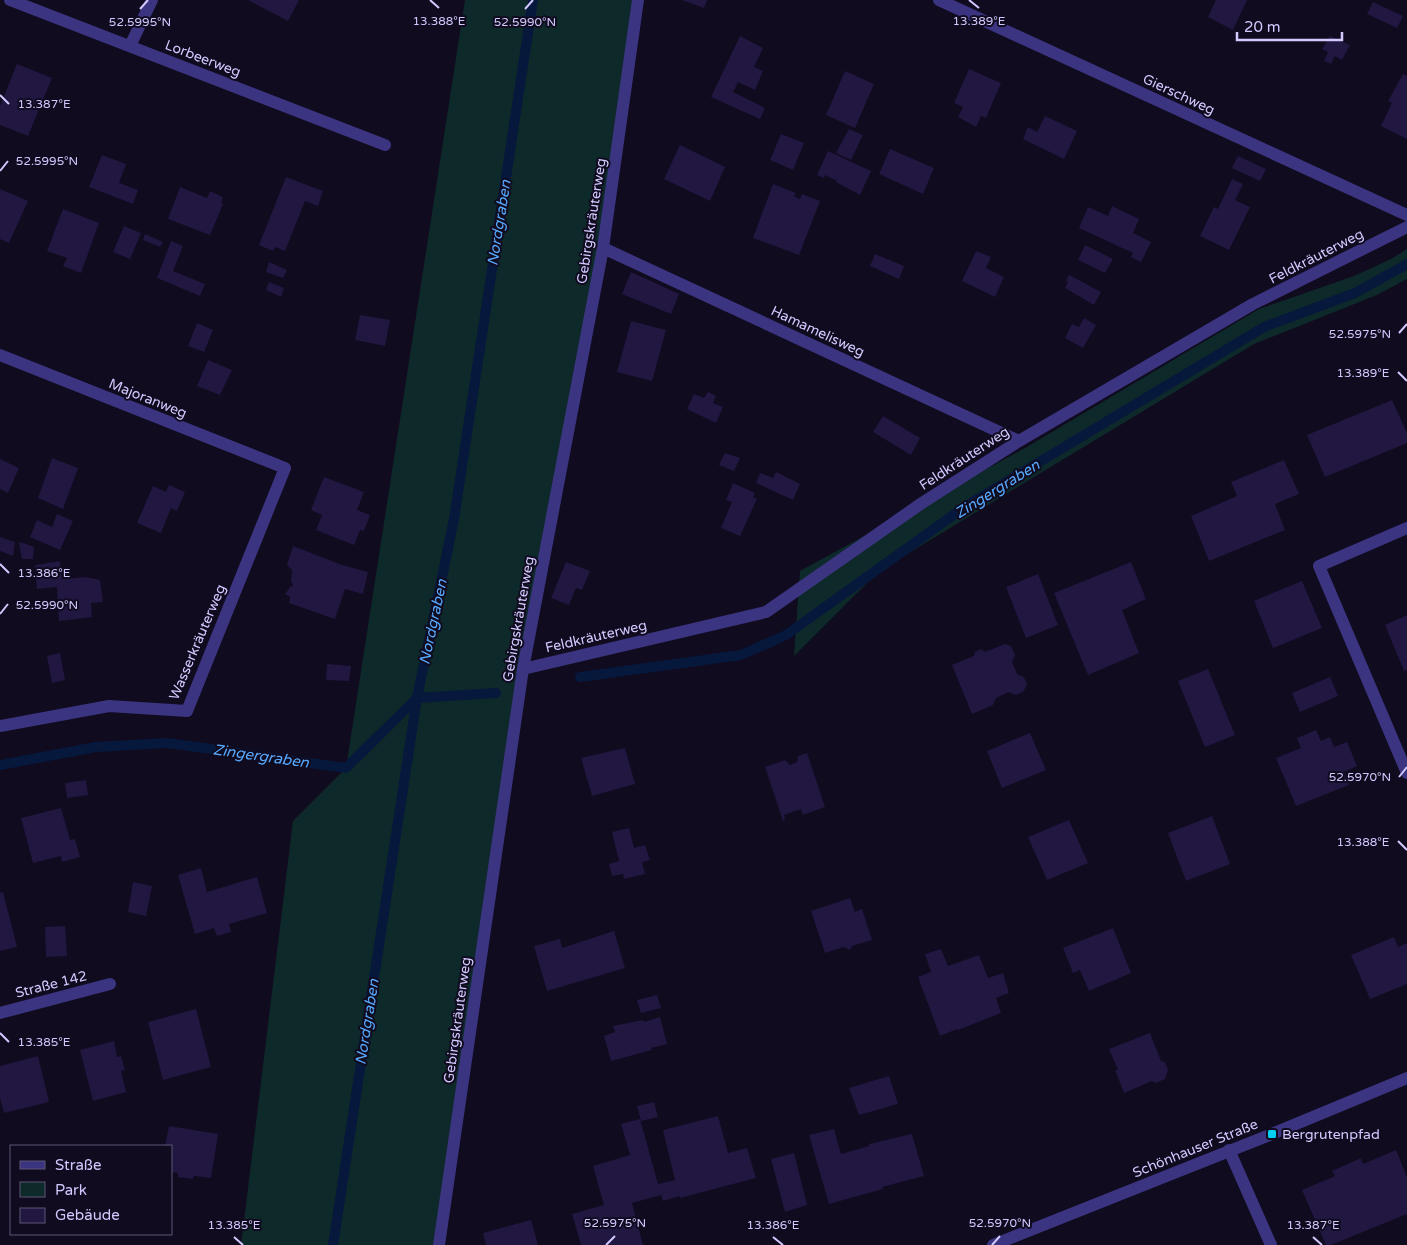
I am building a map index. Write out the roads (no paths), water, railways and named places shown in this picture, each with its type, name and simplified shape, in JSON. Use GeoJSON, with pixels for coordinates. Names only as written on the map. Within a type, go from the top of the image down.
{"type":"FeatureCollection","features":[{"type":"Feature","properties":{"kind":"street","name":"Lorbeerweg"},"geometry":{"type":"LineString","coordinates":[[10,0],[385,145]]}},
{"type":"Feature","properties":{"kind":"street"},"geometry":{"type":"LineString","coordinates":[[130,46],[152,0]]}},
{"type":"Feature","properties":{"kind":"street","name":"Gebirgskräuterweg"},"geometry":{"type":"LineString","coordinates":[[439,1245],[523,669],[604,248],[638,0]]}},
{"type":"Feature","properties":{"kind":"street","name":"Gierschweg"},"geometry":{"type":"LineString","coordinates":[[939,0],[1407,215]]}},
{"type":"Feature","properties":{"kind":"street","name":"Feldkräuterweg"},"geometry":{"type":"LineString","coordinates":[[523,669],[766,612],[922,503],[1019,441],[1253,304],[1407,227]]}},
{"type":"Feature","properties":{"kind":"street","name":"Hamamelisweg"},"geometry":{"type":"LineString","coordinates":[[604,248],[1019,441]]}},
{"type":"Feature","properties":{"kind":"street","name":"Majoranweg"},"geometry":{"type":"LineString","coordinates":[[0,355],[285,468]]}},
{"type":"Feature","properties":{"kind":"street","name":"Wasserkräuterweg"},"geometry":{"type":"LineString","coordinates":[[0,726],[109,706],[187,711],[285,468]]}},
{"type":"Feature","properties":{"kind":"street"},"geometry":{"type":"LineString","coordinates":[[1407,528],[1319,566],[1407,773]]}},
{"type":"Feature","properties":{"kind":"street","name":"Straße 142"},"geometry":{"type":"LineString","coordinates":[[0,1013],[110,984]]}},
{"type":"Feature","properties":{"kind":"street","name":"Schönhauser Straße"},"geometry":{"type":"LineString","coordinates":[[993,1245],[1407,1078]]}},
{"type":"Feature","properties":{"kind":"street"},"geometry":{"type":"LineString","coordinates":[[1229,1150],[1272,1245]]}},
{"type":"Feature","properties":{"kind":"waterway","name":"Nordgraben"},"geometry":{"type":"LineString","coordinates":[[333,1245],[417,698],[454,519],[533,0]]}},
{"type":"Feature","properties":{"kind":"waterway","name":"Zingergraben"},"geometry":{"type":"LineString","coordinates":[[580,677],[741,655],[786,635],[966,506],[1264,327],[1355,293],[1407,264]]}},
{"type":"Feature","properties":{"kind":"waterway","name":"Zingergraben"},"geometry":{"type":"LineString","coordinates":[[0,765],[96,747],[168,743],[346,768],[417,698],[496,693]]}},
{"type":"Feature","properties":{"kind":"place","name":"Bergrutenpfad"},"geometry":{"type":"Point","coordinates":[1272,1134]}}]}
